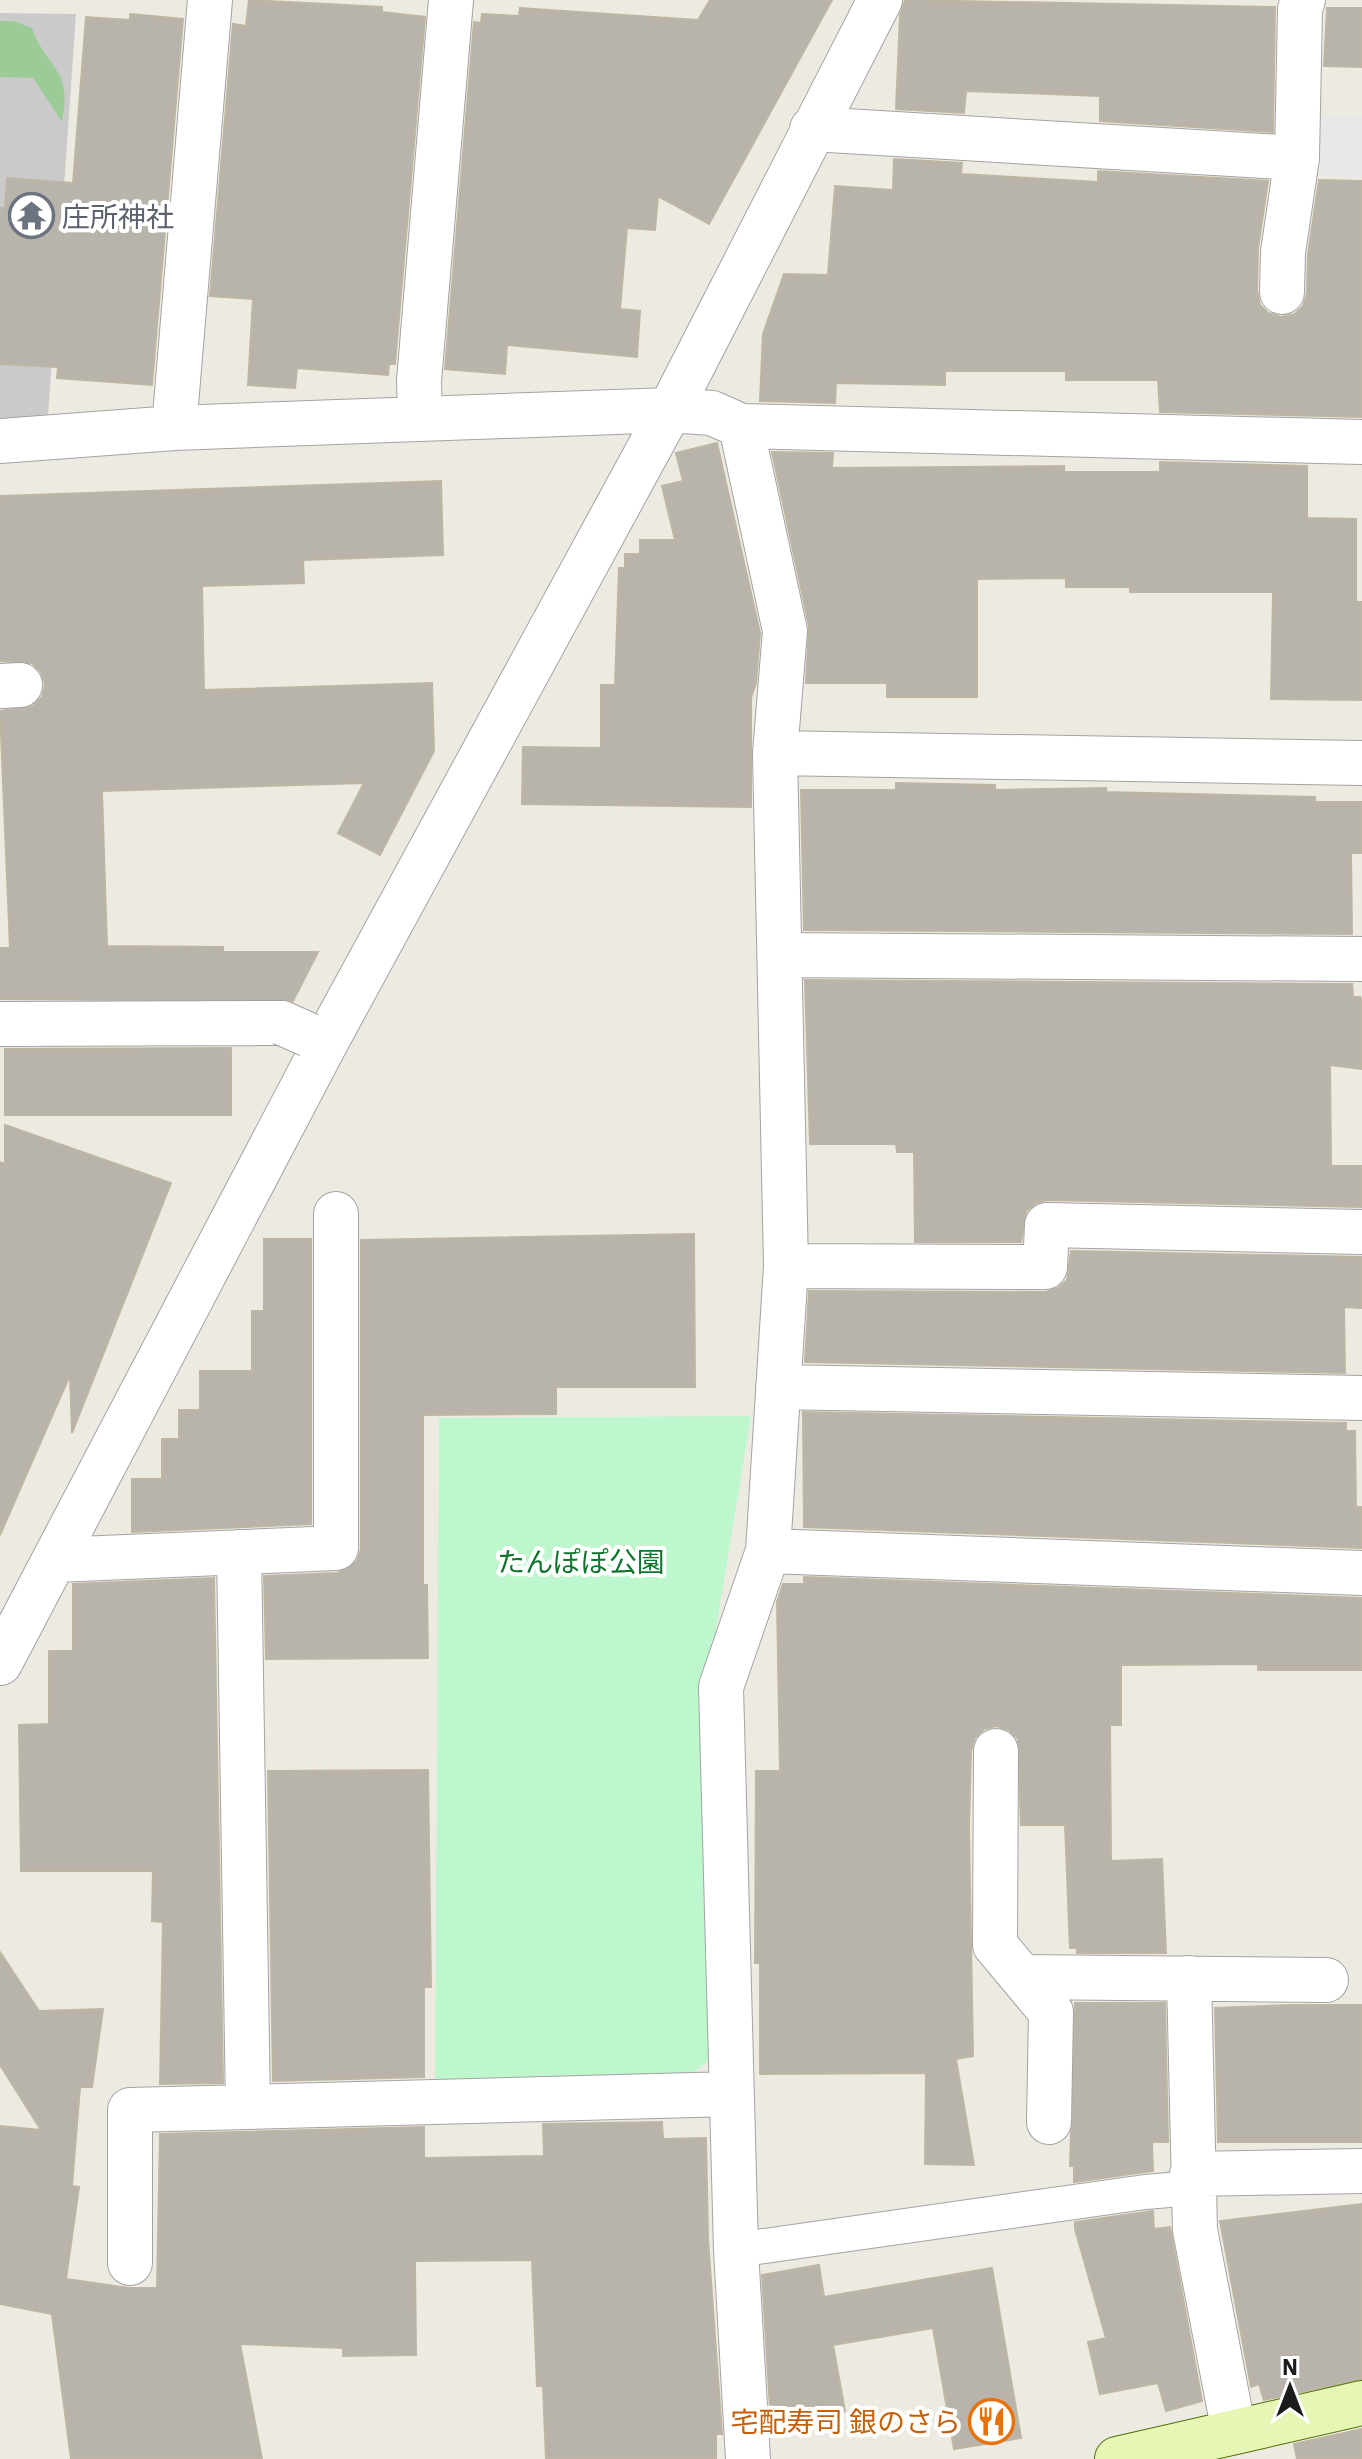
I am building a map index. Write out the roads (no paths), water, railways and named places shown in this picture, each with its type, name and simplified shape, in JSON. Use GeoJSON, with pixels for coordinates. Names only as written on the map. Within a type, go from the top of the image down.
{"type":"FeatureCollection","features":[{"type":"Feature","properties":{"kind":"main road"},"geometry":{"type":"LineString","coordinates":[[1117,2459],[1362,2403]]}},
{"type":"Feature","properties":{"kind":"street"},"geometry":{"type":"LineString","coordinates":[[174,428],[210,0]]}},
{"type":"Feature","properties":{"kind":"street"},"geometry":{"type":"LineString","coordinates":[[420,419],[419,381],[451,0]]}},
{"type":"Feature","properties":{"kind":"street"},"geometry":{"type":"LineString","coordinates":[[0,1663],[55,1560],[306,1034],[670,410],[880,0]]}},
{"type":"Feature","properties":{"kind":"street"},"geometry":{"type":"LineString","coordinates":[[1282,292],[1283,252],[1297,158],[1300,9],[1303,0]]}},
{"type":"Feature","properties":{"kind":"street"},"geometry":{"type":"LineString","coordinates":[[812,129],[1297,158]]}},
{"type":"Feature","properties":{"kind":"street"},"geometry":{"type":"LineString","coordinates":[[0,441],[174,428],[670,410],[712,413],[741,426],[1362,442]]}},
{"type":"Feature","properties":{"kind":"street"},"geometry":{"type":"LineString","coordinates":[[741,426],[785,631],[775,753],[786,1266],[768,1551],[721,1687],[736,2250],[748,2459]]}},
{"type":"Feature","properties":{"kind":"street"},"geometry":{"type":"LineString","coordinates":[[775,753],[1362,763]]}},
{"type":"Feature","properties":{"kind":"street"},"geometry":{"type":"LineString","coordinates":[[780,955],[1362,959]]}},
{"type":"Feature","properties":{"kind":"street"},"geometry":{"type":"LineString","coordinates":[[0,1024],[306,1034]]}},
{"type":"Feature","properties":{"kind":"street"},"geometry":{"type":"LineString","coordinates":[[55,1560],[336,1548],[336,1214]]}},
{"type":"Feature","properties":{"kind":"street"},"geometry":{"type":"LineString","coordinates":[[786,1266],[1045,1267],[1047,1225],[1362,1232]]}},
{"type":"Feature","properties":{"kind":"street"},"geometry":{"type":"LineString","coordinates":[[778,1387],[1362,1398]]}},
{"type":"Feature","properties":{"kind":"street"},"geometry":{"type":"LineString","coordinates":[[768,1551],[1362,1573]]}},
{"type":"Feature","properties":{"kind":"street"},"geometry":{"type":"LineString","coordinates":[[239,1552],[248,2107]]}},
{"type":"Feature","properties":{"kind":"street"},"geometry":{"type":"LineString","coordinates":[[996,1751],[995,1945],[1051,2012],[1049,2122]]}},
{"type":"Feature","properties":{"kind":"street"},"geometry":{"type":"LineString","coordinates":[[1022,1977],[1326,1980]]}},
{"type":"Feature","properties":{"kind":"street"},"geometry":{"type":"LineString","coordinates":[[1189,1978],[1195,2230],[1234,2432]]}},
{"type":"Feature","properties":{"kind":"street"},"geometry":{"type":"LineString","coordinates":[[130,2263],[130,2110],[731,2094]]}},
{"type":"Feature","properties":{"kind":"street"},"geometry":{"type":"LineString","coordinates":[[1193,2181],[1362,2171]]}},
{"type":"Feature","properties":{"kind":"lane"},"geometry":{"type":"LineString","coordinates":[[736,2250],[1145,2192],[1193,2181]]}},
{"type":"Feature","properties":{"kind":"place","name":"庄所神社"},"geometry":{"type":"Point","coordinates":[31,216]}},
{"type":"Feature","properties":{"kind":"place","name":"宅配寿司 銀のさら"},"geometry":{"type":"Point","coordinates":[992,2421]}},
{"type":"Feature","properties":{"kind":"park label","name":"たんぽぽ公園"},"geometry":{"type":"Point","coordinates":[581,1561]}}]}
